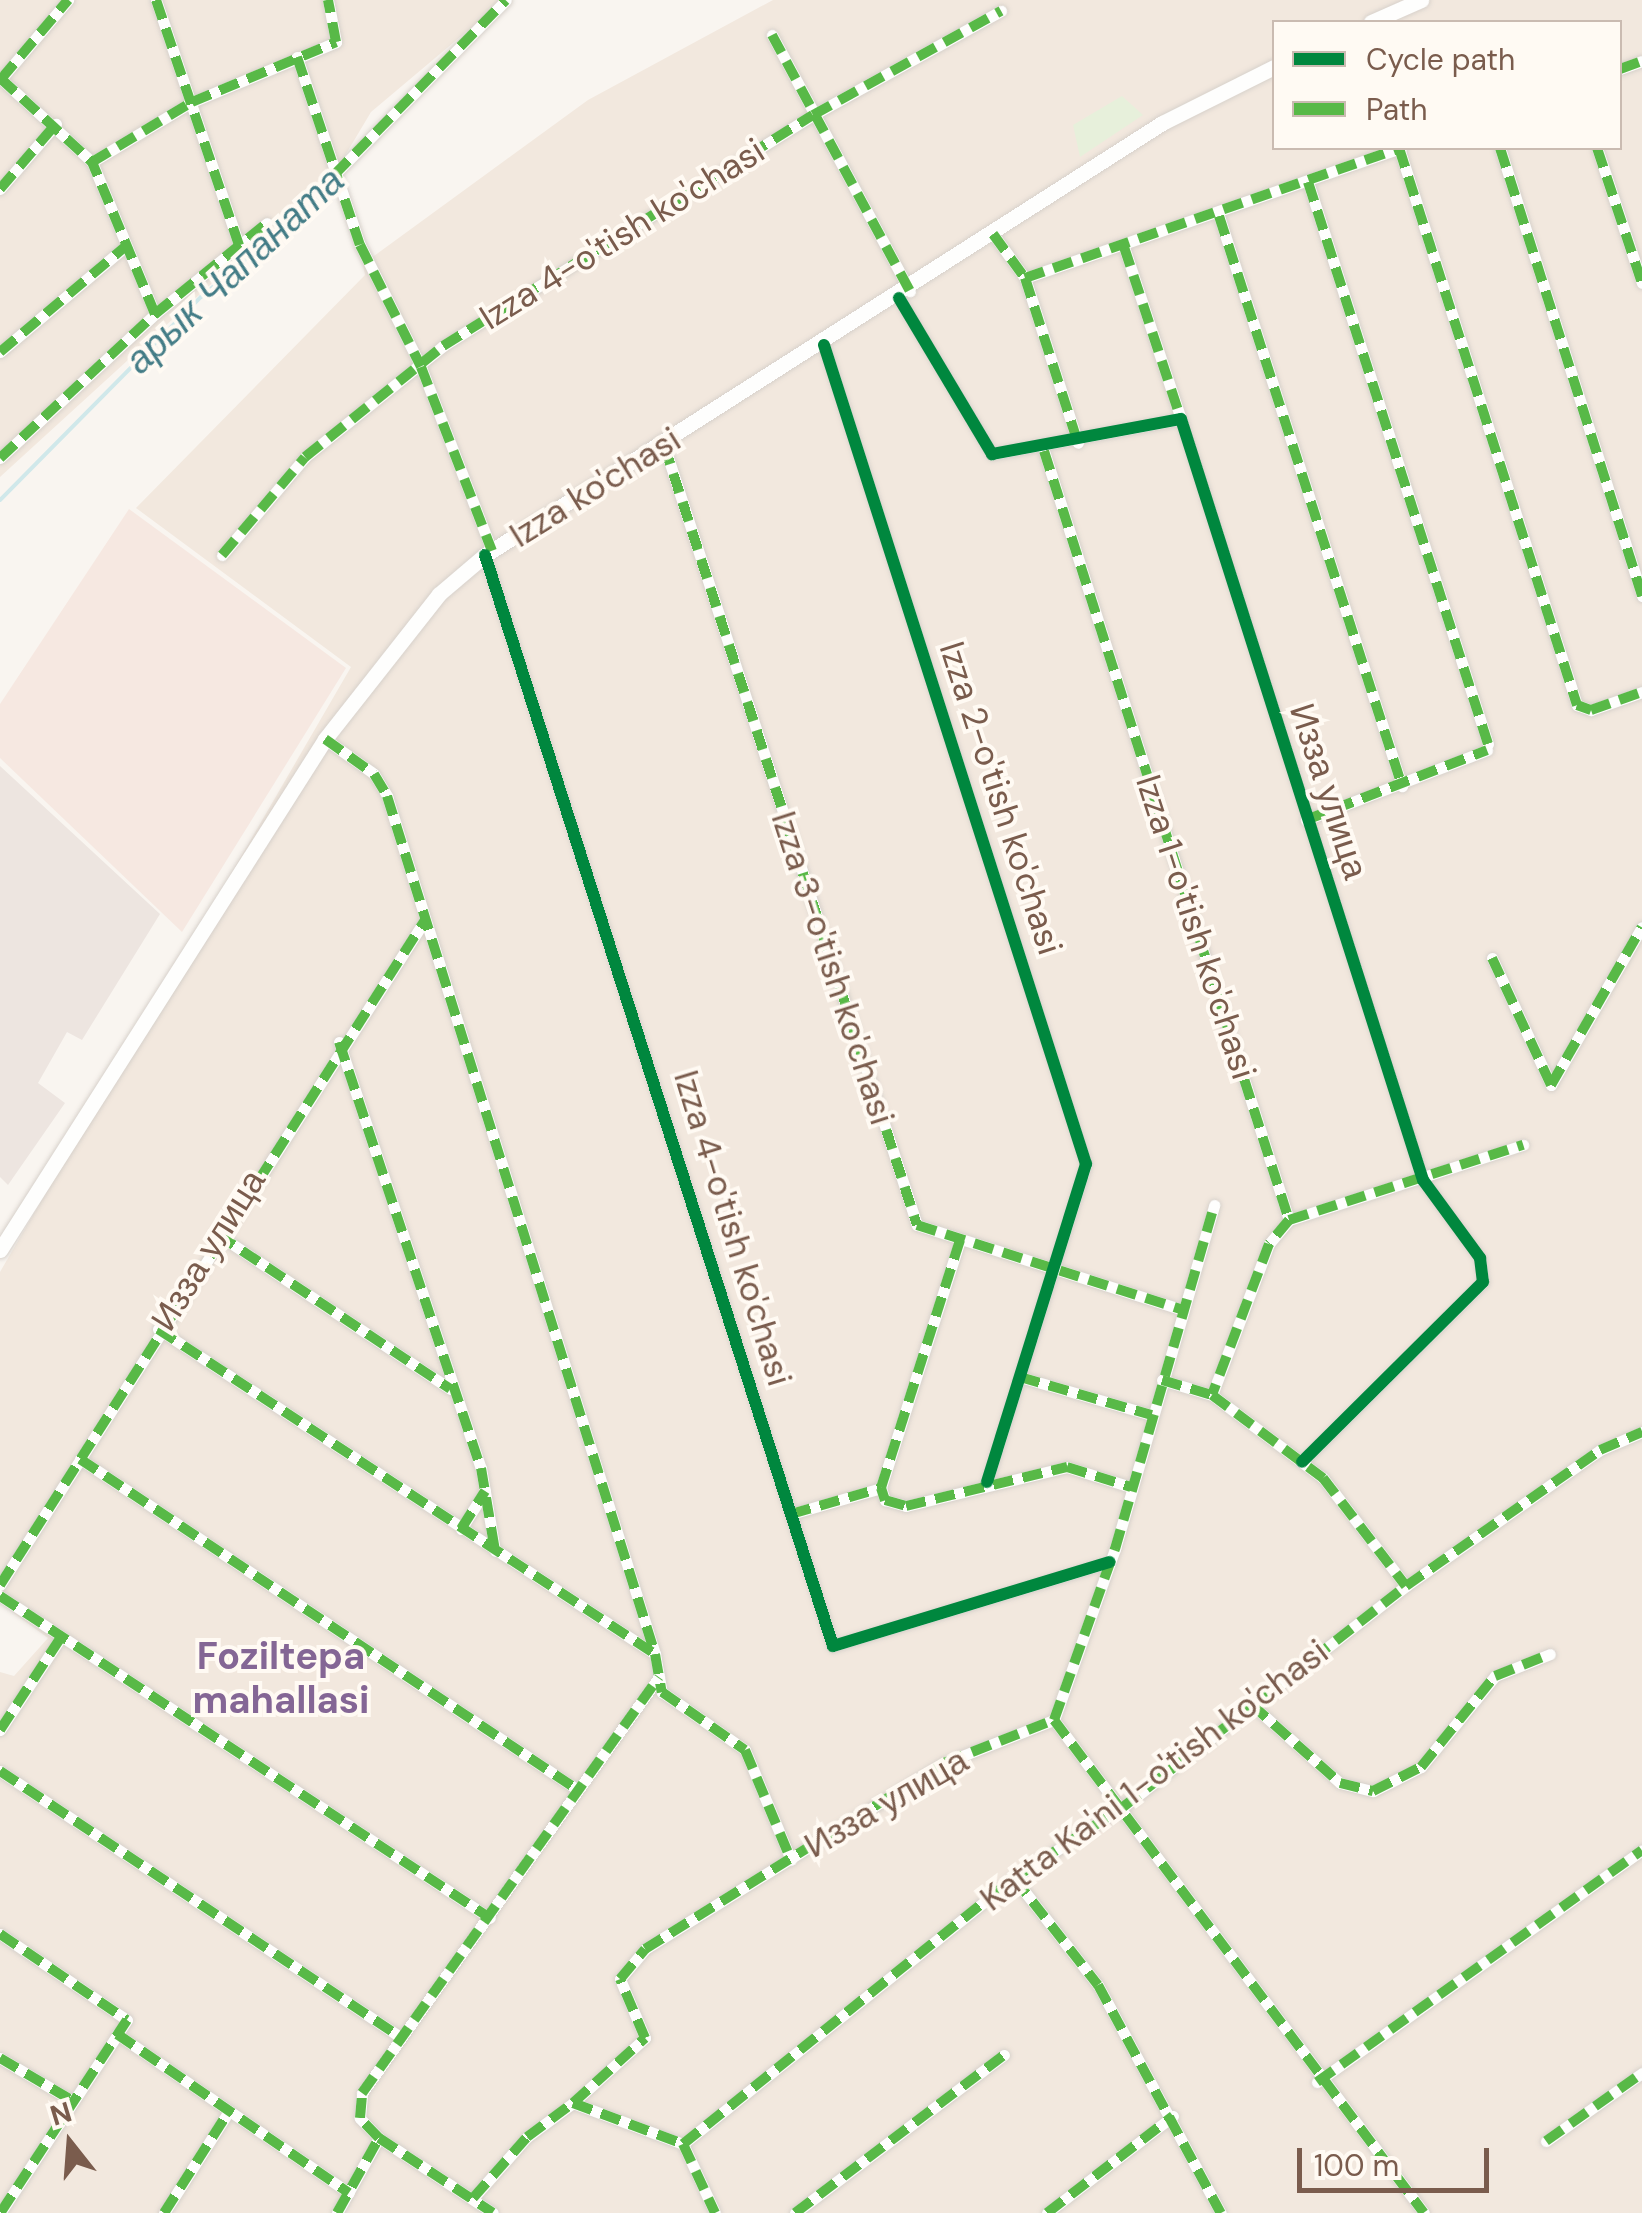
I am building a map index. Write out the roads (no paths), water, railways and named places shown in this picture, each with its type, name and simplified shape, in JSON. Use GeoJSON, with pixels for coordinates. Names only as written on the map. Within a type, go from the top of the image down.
{"type":"FeatureCollection","features":[{"type":"Feature","properties":{"kind":"main road"},"geometry":{"type":"LineString","coordinates":[[1376,20],[1421,0]]}},
{"type":"Feature","properties":{"kind":"main road","name":"Izza ko'chasi"},"geometry":{"type":"LineString","coordinates":[[0,1250],[325,739],[403,632],[488,553],[904,295],[1176,114],[1272,68]]}},
{"type":"Feature","properties":{"kind":"street"},"geometry":{"type":"LineString","coordinates":[[68,0],[0,79],[56,124],[92,162],[155,314]]}},
{"type":"Feature","properties":{"kind":"street"},"geometry":{"type":"LineString","coordinates":[[156,0],[240,246]]}},
{"type":"Feature","properties":{"kind":"street"},"geometry":{"type":"LineString","coordinates":[[92,162],[192,102],[336,42],[328,0]]}},
{"type":"Feature","properties":{"kind":"street"},"geometry":{"type":"LineString","coordinates":[[334,176],[506,0]]}},
{"type":"Feature","properties":{"kind":"street","name":"Izza 4-o'tish ko'chasi"},"geometry":{"type":"LineString","coordinates":[[1001,12],[814,115],[420,367],[488,553],[832,1646],[1110,1562]]}},
{"type":"Feature","properties":{"kind":"street"},"geometry":{"type":"LineString","coordinates":[[772,35],[984,450],[1044,451],[1181,419]]}},
{"type":"Feature","properties":{"kind":"street"},"geometry":{"type":"LineString","coordinates":[[222,556],[304,456],[420,367],[360,245],[297,56]]}},
{"type":"Feature","properties":{"kind":"street"},"geometry":{"type":"LineString","coordinates":[[0,189],[56,124]]}},
{"type":"Feature","properties":{"kind":"street"},"geometry":{"type":"LineString","coordinates":[[1025,278],[1220,216],[1395,150]]}},
{"type":"Feature","properties":{"kind":"street"},"geometry":{"type":"LineString","coordinates":[[1401,150],[1577,705],[1591,710],[1642,692]]}},
{"type":"Feature","properties":{"kind":"street"},"geometry":{"type":"LineString","coordinates":[[1501,150],[1642,596]]}},
{"type":"Feature","properties":{"kind":"street"},"geometry":{"type":"LineString","coordinates":[[1598,150],[1642,283]]}},
{"type":"Feature","properties":{"kind":"street"},"geometry":{"type":"LineString","coordinates":[[1306,820],[1402,786],[1488,747],[1308,182]]}},
{"type":"Feature","properties":{"kind":"street"},"geometry":{"type":"LineString","coordinates":[[1220,216],[1402,786]]}},
{"type":"Feature","properties":{"kind":"street"},"geometry":{"type":"LineString","coordinates":[[3,452],[155,314],[268,222]]}},
{"type":"Feature","properties":{"kind":"street"},"geometry":{"type":"LineString","coordinates":[[993,234],[1025,278],[1078,444]]}},
{"type":"Feature","properties":{"kind":"street"},"geometry":{"type":"LineString","coordinates":[[0,352],[126,246]]}},
{"type":"Feature","properties":{"kind":"street","name":"Изза улица"},"geometry":{"type":"LineString","coordinates":[[1124,247],[1423,1180],[1480,1258],[1483,1282],[1302,1462]]}},
{"type":"Feature","properties":{"kind":"street","name":"Izza 2-o'tish ko'chasi"},"geometry":{"type":"LineString","coordinates":[[824,346],[1086,1164],[1057,1271],[987,1482]]}},
{"type":"Feature","properties":{"kind":"street","name":"Izza 3-o'tish ko'chasi"},"geometry":{"type":"LineString","coordinates":[[664,445],[917,1225],[1183,1310]]}},
{"type":"Feature","properties":{"kind":"street","name":"Izza 1-o'tish ko'chasi"},"geometry":{"type":"LineString","coordinates":[[1044,451],[1289,1220]]}},
{"type":"Feature","properties":{"kind":"street"},"geometry":{"type":"LineString","coordinates":[[325,739],[374,774],[425,920],[655,1654],[662,1692],[745,1750],[791,1860]]}},
{"type":"Feature","properties":{"kind":"street","name":"Изза улица"},"geometry":{"type":"LineString","coordinates":[[0,1585],[339,1042],[425,920]]}},
{"type":"Feature","properties":{"kind":"street"},"geometry":{"type":"LineString","coordinates":[[1492,958],[1551,1085],[1642,927]]}},
{"type":"Feature","properties":{"kind":"street"},"geometry":{"type":"LineString","coordinates":[[339,1042],[485,1492],[495,1551]]}},
{"type":"Feature","properties":{"kind":"street"},"geometry":{"type":"LineString","coordinates":[[1212,1395],[1269,1244],[1289,1220],[1523,1145]]}},
{"type":"Feature","properties":{"kind":"street"},"geometry":{"type":"LineString","coordinates":[[1214,1205],[1110,1562],[1054,1720],[1123,1807],[1317,2082],[1424,2213]]}},
{"type":"Feature","properties":{"kind":"street"},"geometry":{"type":"LineString","coordinates":[[217,1234],[450,1388]]}},
{"type":"Feature","properties":{"kind":"street"},"geometry":{"type":"LineString","coordinates":[[960,1240],[880,1488],[885,1500],[906,1506],[987,1482],[1067,1466],[1131,1487]]}},
{"type":"Feature","properties":{"kind":"street"},"geometry":{"type":"LineString","coordinates":[[158,1329],[655,1654]]}},
{"type":"Feature","properties":{"kind":"street"},"geometry":{"type":"LineString","coordinates":[[1020,1376],[1152,1415]]}},
{"type":"Feature","properties":{"kind":"street"},"geometry":{"type":"LineString","coordinates":[[1162,1380],[1212,1395],[1302,1462],[1406,1586]]}},
{"type":"Feature","properties":{"kind":"street","name":"Katta Ka'ni 1-o'tish ko'chasi"},"geometry":{"type":"LineString","coordinates":[[684,2144],[1014,1878],[1123,1807],[1406,1586],[1600,1450],[1642,1432]]}},
{"type":"Feature","properties":{"kind":"street"},"geometry":{"type":"LineString","coordinates":[[80,1459],[578,1790]]}},
{"type":"Feature","properties":{"kind":"street"},"geometry":{"type":"LineString","coordinates":[[792,1514],[880,1488]]}},
{"type":"Feature","properties":{"kind":"street"},"geometry":{"type":"LineString","coordinates":[[461,1528],[485,1492]]}},
{"type":"Feature","properties":{"kind":"street"},"geometry":{"type":"LineString","coordinates":[[0,1596],[490,1918]]}},
{"type":"Feature","properties":{"kind":"street"},"geometry":{"type":"LineString","coordinates":[[0,1730],[61,1637]]}},
{"type":"Feature","properties":{"kind":"street"},"geometry":{"type":"LineString","coordinates":[[1251,1704],[1340,1782],[1373,1791],[1421,1767],[1495,1676],[1550,1654]]}},
{"type":"Feature","properties":{"kind":"street"},"geometry":{"type":"LineString","coordinates":[[493,2213],[379,2138],[358,2107],[399,2036],[490,1918],[659,1678]]}},
{"type":"Feature","properties":{"kind":"street","name":"Изза улица"},"geometry":{"type":"LineString","coordinates":[[573,2104],[646,2038],[620,1988],[645,1949],[944,1763],[1054,1720]]}},
{"type":"Feature","properties":{"kind":"street"},"geometry":{"type":"LineString","coordinates":[[0,1771],[399,2036]]}},
{"type":"Feature","properties":{"kind":"street"},"geometry":{"type":"LineString","coordinates":[[1317,2082],[1642,1850]]}},
{"type":"Feature","properties":{"kind":"street"},"geometry":{"type":"LineString","coordinates":[[1014,1878],[1098,1985],[1173,2116],[1221,2213]]}},
{"type":"Feature","properties":{"kind":"street"},"geometry":{"type":"LineString","coordinates":[[0,1934],[126,2020],[0,2213]]}},
{"type":"Feature","properties":{"kind":"street"},"geometry":{"type":"LineString","coordinates":[[117,2034],[348,2193]]}},
{"type":"Feature","properties":{"kind":"street"},"geometry":{"type":"LineString","coordinates":[[795,2213],[1004,2056]]}},
{"type":"Feature","properties":{"kind":"street"},"geometry":{"type":"LineString","coordinates":[[0,2058],[73,2101]]}},
{"type":"Feature","properties":{"kind":"street"},"geometry":{"type":"LineString","coordinates":[[1546,2142],[1642,2073]]}},
{"type":"Feature","properties":{"kind":"street"},"geometry":{"type":"LineString","coordinates":[[473,2198],[526,2137],[573,2104],[684,2144],[715,2213]]}},
{"type":"Feature","properties":{"kind":"street"},"geometry":{"type":"LineString","coordinates":[[164,2213],[229,2111]]}},
{"type":"Feature","properties":{"kind":"street"},"geometry":{"type":"LineString","coordinates":[[1047,2213],[1173,2116]]}},
{"type":"Feature","properties":{"kind":"street"},"geometry":{"type":"LineString","coordinates":[[337,2213],[379,2138]]}},
{"type":"Feature","properties":{"kind":"waterway","name":"арык Чапаната"},"geometry":{"type":"LineString","coordinates":[[0,500],[201,297],[336,183]]}},
{"type":"Feature","properties":{"kind":"district","name":"Foziltepa mahallasi"},"geometry":{"type":"Point","coordinates":[281,1679]}}]}
